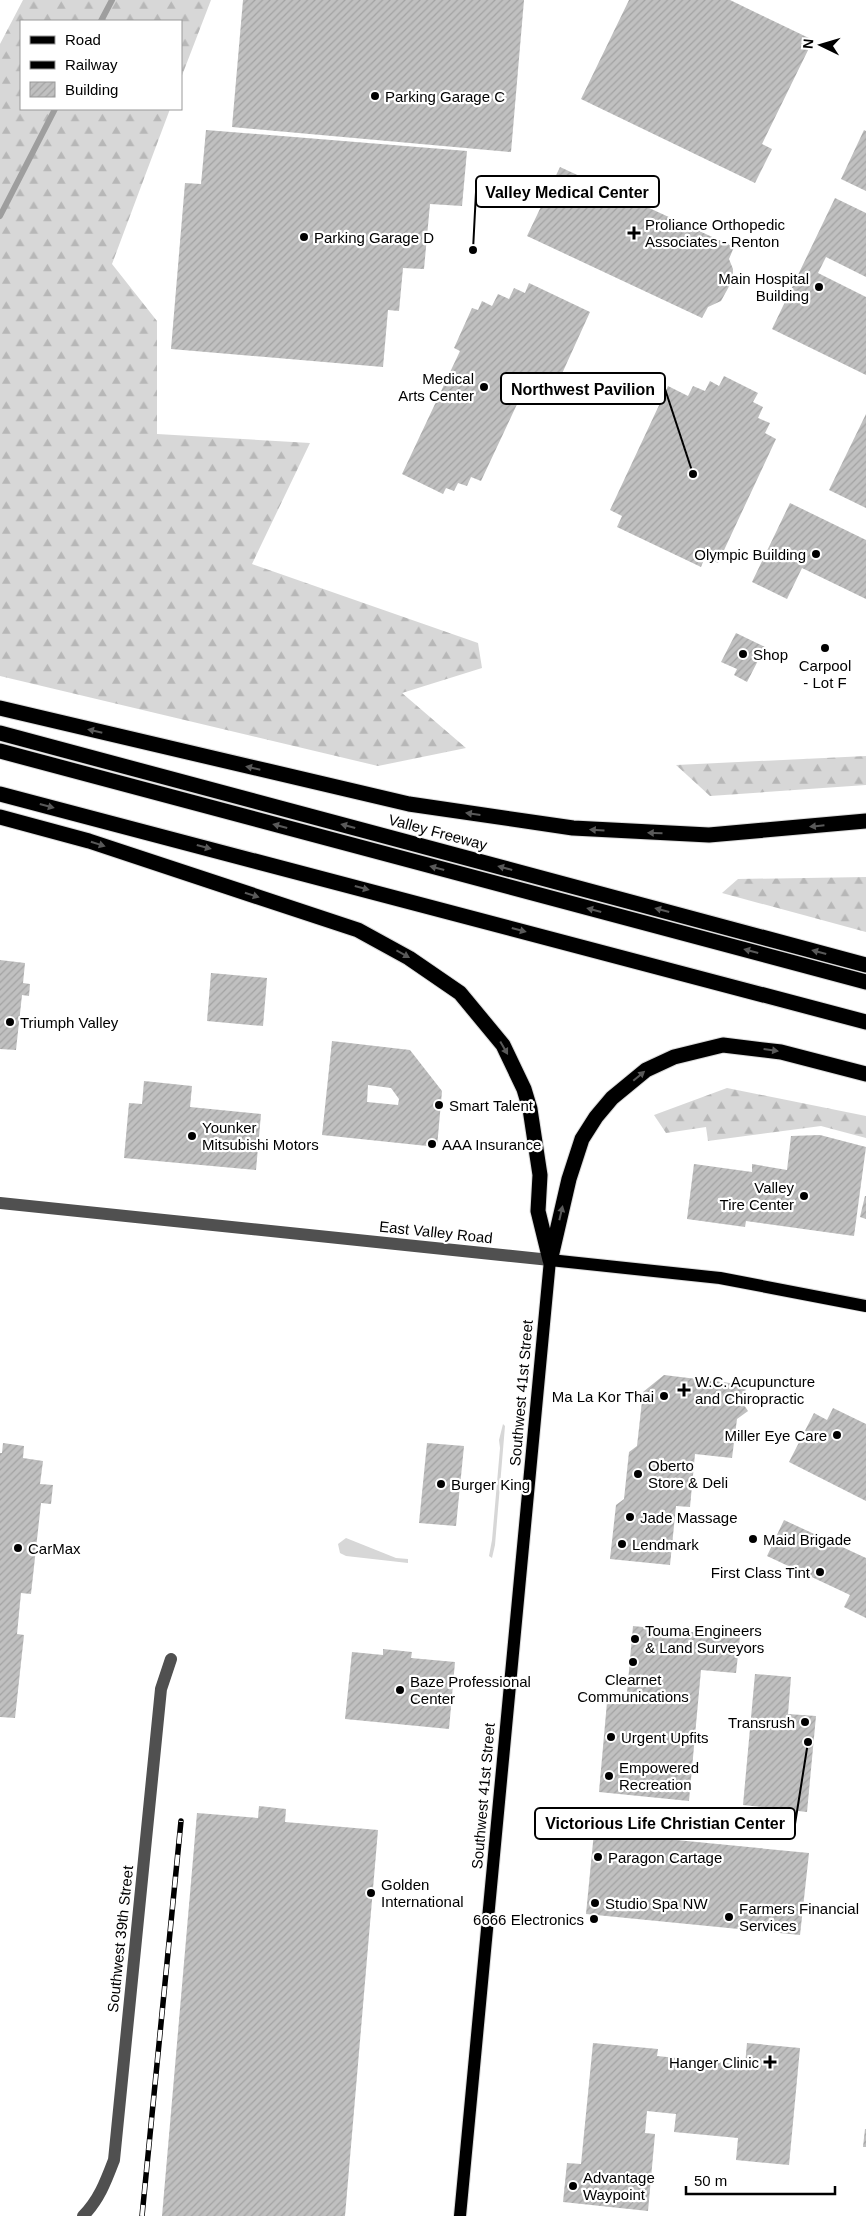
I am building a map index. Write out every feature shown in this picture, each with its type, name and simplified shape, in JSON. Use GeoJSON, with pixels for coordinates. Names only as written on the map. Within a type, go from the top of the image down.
{"type":"FeatureCollection","features":[{"type":"Feature","properties":{"kind":"highway"},"geometry":{"type":"LineString","coordinates":[[0,708],[409,804],[573,828],[710,834],[866,821]]}},
{"type":"Feature","properties":{"kind":"highway","name":"Valley Freeway"},"geometry":{"type":"LineString","coordinates":[[0,733],[866,965]]}},
{"type":"Feature","properties":{"kind":"highway"},"geometry":{"type":"LineString","coordinates":[[0,751],[866,982]]}},
{"type":"Feature","properties":{"kind":"highway"},"geometry":{"type":"LineString","coordinates":[[0,794],[866,1022]]}},
{"type":"Feature","properties":{"kind":"highway"},"geometry":{"type":"LineString","coordinates":[[0,817],[89,841],[358,930],[409,958],[460,993],[503,1045],[524,1088],[530,1109],[540,1176],[538,1211],[550,1260]]}},
{"type":"Feature","properties":{"kind":"highway"},"geometry":{"type":"LineString","coordinates":[[550,1260],[569,1179],[582,1139],[596,1117],[612,1098],[646,1070],[674,1057],[723,1045],[781,1052],[866,1074]]}},
{"type":"Feature","properties":{"kind":"main road","name":"East Valley Road"},"geometry":{"type":"LineString","coordinates":[[550,1260],[720,1278],[866,1306]]}},
{"type":"Feature","properties":{"kind":"main road","name":"Southwest 41st Street"},"geometry":{"type":"LineString","coordinates":[[460,2216],[550,1260]]}},
{"type":"Feature","properties":{"kind":"street","name":"East Valley Road"},"geometry":{"type":"LineString","coordinates":[[0,1203],[550,1260]]}},
{"type":"Feature","properties":{"kind":"street","name":"Southwest 39th Street"},"geometry":{"type":"LineString","coordinates":[[83,2216],[92,2207],[104,2186],[114,2160],[161,1688],[170,1659]]}},
{"type":"Feature","properties":{"kind":"green space"},"geometry":{"type":"Polygon","coordinates":[[[23,0],[211,0],[182,75],[182,20],[20,20],[20,110],[170,110],[112,264],[157,321],[157,434],[310,443],[252,564],[478,643],[482,668],[402,693],[466,748],[378,766],[0,676],[0,44],[23,0]]]}},
{"type":"Feature","properties":{"kind":"green space"},"geometry":{"type":"Polygon","coordinates":[[[866,756],[866,785],[710,796],[676,765],[866,756]]]}},
{"type":"Feature","properties":{"kind":"green space"},"geometry":{"type":"Polygon","coordinates":[[[866,877],[866,932],[722,893],[738,879],[866,877]]]}},
{"type":"Feature","properties":{"kind":"green space"},"geometry":{"type":"Polygon","coordinates":[[[727,1088],[866,1116],[866,1138],[821,1126],[708,1141],[706,1127],[666,1133],[654,1115],[727,1088]]]}},
{"type":"Feature","properties":{"kind":"green space"},"geometry":{"type":"Polygon","coordinates":[[[503,1424],[505,1426],[495,1545],[492,1558],[489,1556],[500,1448],[499,1440],[503,1424]]]}},
{"type":"Feature","properties":{"kind":"green space"},"geometry":{"type":"Polygon","coordinates":[[[346,1538],[396,1558],[408,1559],[408,1563],[346,1556],[340,1553],[338,1544],[346,1538]]]}},
{"type":"Feature","properties":{"kind":"building","name":"Parking Garage C"},"geometry":{"type":"Polygon","coordinates":[[[243,0],[524,0],[511,152],[232,127],[243,0]]]}},
{"type":"Feature","properties":{"kind":"building"},"geometry":{"type":"Polygon","coordinates":[[[629,0],[730,0],[813,40],[762,144],[772,149],[755,183],[581,99],[629,0]]]}},
{"type":"Feature","properties":{"kind":"building","name":"Parking Garage D"},"geometry":{"type":"Polygon","coordinates":[[[206,130],[467,151],[462,206],[430,204],[424,269],[403,268],[399,311],[388,310],[383,367],[171,349],[185,183],[201,184],[206,130]]]}},
{"type":"Feature","properties":{"kind":"building"},"geometry":{"type":"Polygon","coordinates":[[[864,130],[866,131],[866,191],[841,179],[864,130]]]}},
{"type":"Feature","properties":{"kind":"building"},"geometry":{"type":"Polygon","coordinates":[[[560,167],[734,247],[729,259],[733,269],[732,281],[721,301],[708,307],[702,318],[527,236],[560,167]]]}},
{"type":"Feature","properties":{"kind":"building","name":"Main Hospital Building"},"geometry":{"type":"Polygon","coordinates":[[[835,198],[866,213],[866,277],[826,257],[818,273],[866,297],[866,375],[772,329],[835,198]]]}},
{"type":"Feature","properties":{"kind":"building","name":"Medical Arts Center"},"geometry":{"type":"Polygon","coordinates":[[[529,283],[590,312],[560,378],[551,374],[547,383],[539,380],[535,389],[526,385],[481,481],[471,477],[467,486],[458,483],[454,491],[446,488],[443,494],[402,474],[460,351],[454,348],[472,308],[478,310],[482,301],[492,306],[498,294],[509,299],[514,288],[525,293],[529,283]]]}},
{"type":"Feature","properties":{"kind":"building"},"geometry":{"type":"Polygon","coordinates":[[[724,376],[758,393],[753,402],[763,407],[758,418],[770,423],[765,433],[776,439],[718,563],[705,557],[701,567],[617,527],[622,516],[610,510],[668,386],[688,396],[693,386],[705,391],[710,381],[719,386],[724,376]]]}},
{"type":"Feature","properties":{"kind":"building"},"geometry":{"type":"Polygon","coordinates":[[[866,414],[866,508],[829,490],[866,414]]]}},
{"type":"Feature","properties":{"kind":"building","name":"Olympic Building"},"geometry":{"type":"Polygon","coordinates":[[[790,503],[866,540],[866,599],[802,568],[787,599],[752,582],[790,503]]]}},
{"type":"Feature","properties":{"kind":"building","name":"Shop"},"geometry":{"type":"Polygon","coordinates":[[[736,633],[765,647],[747,682],[734,675],[737,669],[721,662],[736,633]]]}},
{"type":"Feature","properties":{"kind":"building","name":"Triumph Valley"},"geometry":{"type":"Polygon","coordinates":[[[0,960],[25,963],[23,983],[30,984],[29,996],[22,995],[16,1050],[0,1049],[0,960]]]}},
{"type":"Feature","properties":{"kind":"building"},"geometry":{"type":"Polygon","coordinates":[[[211,973],[267,978],[263,1026],[207,1021],[211,973]]]}},
{"type":"Feature","properties":{"kind":"building"},"geometry":{"type":"Polygon","coordinates":[[[332,1041],[410,1050],[442,1091],[437,1147],[322,1135],[332,1041]],[[368,1085],[367,1102],[398,1105],[399,1099],[391,1088],[368,1085]]]}},
{"type":"Feature","properties":{"kind":"building","name":"Younker Mitsubishi Motors"},"geometry":{"type":"Polygon","coordinates":[[[144,1081],[192,1086],[190,1107],[261,1114],[256,1170],[124,1158],[129,1103],[142,1104],[144,1081]]]}},
{"type":"Feature","properties":{"kind":"building","name":"Valley Tire Center"},"geometry":{"type":"Polygon","coordinates":[[[820,1135],[866,1147],[854,1236],[746,1221],[745,1227],[687,1219],[694,1164],[752,1172],[752,1164],[787,1170],[791,1136],[820,1135]]]}},
{"type":"Feature","properties":{"kind":"building"},"geometry":{"type":"Polygon","coordinates":[[[866,1196],[866,1219],[860,1217],[866,1196]]]}},
{"type":"Feature","properties":{"kind":"building"},"geometry":{"type":"Polygon","coordinates":[[[664,1375],[746,1385],[744,1405],[748,1411],[737,1419],[732,1458],[695,1454],[690,1507],[676,1506],[670,1565],[610,1559],[616,1505],[624,1499],[629,1452],[637,1446],[643,1392],[664,1375]]]}},
{"type":"Feature","properties":{"kind":"building"},"geometry":{"type":"Polygon","coordinates":[[[833,1408],[866,1424],[866,1501],[789,1462],[814,1413],[827,1420],[833,1408]]]}},
{"type":"Feature","properties":{"kind":"building","name":"CarMax"},"geometry":{"type":"Polygon","coordinates":[[[3,1443],[24,1446],[23,1458],[43,1461],[40,1484],[53,1485],[51,1504],[41,1503],[31,1594],[21,1593],[17,1634],[24,1635],[15,1718],[0,1717],[0,1453],[2,1453],[3,1443]]]}},
{"type":"Feature","properties":{"kind":"building","name":"Burger King"},"geometry":{"type":"Polygon","coordinates":[[[427,1443],[464,1446],[456,1526],[419,1523],[427,1443]]]}},
{"type":"Feature","properties":{"kind":"building"},"geometry":{"type":"Polygon","coordinates":[[[784,1520],[866,1558],[866,1618],[844,1607],[850,1595],[767,1556],[784,1520]]]}},
{"type":"Feature","properties":{"kind":"building"},"geometry":{"type":"Polygon","coordinates":[[[633,1626],[740,1637],[736,1673],[701,1670],[689,1801],[599,1792],[607,1702],[626,1704],[633,1626]]]}},
{"type":"Feature","properties":{"kind":"building","name":"Baze Professional Center"},"geometry":{"type":"Polygon","coordinates":[[[383,1649],[412,1652],[411,1658],[455,1662],[449,1729],[345,1719],[352,1652],[383,1655],[383,1649]]]}},
{"type":"Feature","properties":{"kind":"building"},"geometry":{"type":"Polygon","coordinates":[[[755,1674],[791,1677],[788,1714],[816,1716],[807,1812],[743,1805],[755,1674]]]}},
{"type":"Feature","properties":{"kind":"building"},"geometry":{"type":"Polygon","coordinates":[[[259,1806],[286,1809],[285,1822],[378,1830],[345,2216],[162,2216],[197,1813],[258,1818],[259,1806]]]}},
{"type":"Feature","properties":{"kind":"building"},"geometry":{"type":"Polygon","coordinates":[[[594,1832],[809,1853],[800,1935],[586,1914],[594,1832]]]}},
{"type":"Feature","properties":{"kind":"building"},"geometry":{"type":"Polygon","coordinates":[[[593,2043],[658,2049],[657,2056],[745,2065],[747,2043],[800,2048],[789,2165],[736,2160],[738,2138],[674,2132],[676,2114],[647,2111],[645,2133],[655,2134],[648,2211],[563,2202],[567,2163],[581,2164],[593,2043]]]}},
{"type":"Feature","properties":{"kind":"building"},"geometry":{"type":"Polygon","coordinates":[[[865,2129],[866,2147],[863,2147],[865,2129]]]}},
{"type":"Feature","properties":{"kind":"waterway"},"geometry":{"type":"LineString","coordinates":[[102,20],[112,0]]}},
{"type":"Feature","properties":{"kind":"waterway"},"geometry":{"type":"LineString","coordinates":[[0,216],[54,110]]}},
{"type":"Feature","properties":{"kind":"railway"},"geometry":{"type":"LineString","coordinates":[[142,2216],[181,1821]]}},
{"type":"Feature","properties":{"kind":"place","name":"Parking Garage C"},"geometry":{"type":"Point","coordinates":[375,96]}},
{"type":"Feature","properties":{"kind":"place","name":"Proliance Orthopedic Associates - Renton"},"geometry":{"type":"Point","coordinates":[634,233]}},
{"type":"Feature","properties":{"kind":"place","name":"Parking Garage D"},"geometry":{"type":"Point","coordinates":[304,237]}},
{"type":"Feature","properties":{"kind":"place","name":"Valley Medical Center"},"geometry":{"type":"Point","coordinates":[473,250]}},
{"type":"Feature","properties":{"kind":"place","name":"Main Hospital Building"},"geometry":{"type":"Point","coordinates":[819,287]}},
{"type":"Feature","properties":{"kind":"place","name":"Medical Arts Center"},"geometry":{"type":"Point","coordinates":[484,387]}},
{"type":"Feature","properties":{"kind":"place","name":"Northwest Pavilion"},"geometry":{"type":"Point","coordinates":[693,474]}},
{"type":"Feature","properties":{"kind":"place","name":"Olympic Building"},"geometry":{"type":"Point","coordinates":[816,554]}},
{"type":"Feature","properties":{"kind":"place","name":"Carpool - Lot F"},"geometry":{"type":"Point","coordinates":[825,648]}},
{"type":"Feature","properties":{"kind":"place","name":"Shop"},"geometry":{"type":"Point","coordinates":[743,654]}},
{"type":"Feature","properties":{"kind":"place","name":"Triumph Valley"},"geometry":{"type":"Point","coordinates":[10,1022]}},
{"type":"Feature","properties":{"kind":"place","name":"Smart Talent"},"geometry":{"type":"Point","coordinates":[439,1105]}},
{"type":"Feature","properties":{"kind":"place","name":"Younker Mitsubishi Motors"},"geometry":{"type":"Point","coordinates":[192,1136]}},
{"type":"Feature","properties":{"kind":"place","name":"AAA Insurance"},"geometry":{"type":"Point","coordinates":[432,1144]}},
{"type":"Feature","properties":{"kind":"place","name":"Valley Tire Center"},"geometry":{"type":"Point","coordinates":[804,1196]}},
{"type":"Feature","properties":{"kind":"place","name":"W.C. Acupuncture and Chiropractic"},"geometry":{"type":"Point","coordinates":[684,1390]}},
{"type":"Feature","properties":{"kind":"place","name":"Ma La Kor Thai"},"geometry":{"type":"Point","coordinates":[664,1396]}},
{"type":"Feature","properties":{"kind":"place","name":"Miller Eye Care"},"geometry":{"type":"Point","coordinates":[837,1435]}},
{"type":"Feature","properties":{"kind":"place","name":"Oberto Store & Deli"},"geometry":{"type":"Point","coordinates":[638,1474]}},
{"type":"Feature","properties":{"kind":"place","name":"Burger King"},"geometry":{"type":"Point","coordinates":[441,1484]}},
{"type":"Feature","properties":{"kind":"place","name":"Jade Massage"},"geometry":{"type":"Point","coordinates":[630,1517]}},
{"type":"Feature","properties":{"kind":"place","name":"Maid Brigade"},"geometry":{"type":"Point","coordinates":[753,1539]}},
{"type":"Feature","properties":{"kind":"place","name":"Lendmark"},"geometry":{"type":"Point","coordinates":[622,1544]}},
{"type":"Feature","properties":{"kind":"place","name":"CarMax"},"geometry":{"type":"Point","coordinates":[18,1548]}},
{"type":"Feature","properties":{"kind":"place","name":"First Class Tint"},"geometry":{"type":"Point","coordinates":[820,1572]}},
{"type":"Feature","properties":{"kind":"place","name":"Touma Engineers & Land Surveyors"},"geometry":{"type":"Point","coordinates":[635,1639]}},
{"type":"Feature","properties":{"kind":"place","name":"Clearnet Communications"},"geometry":{"type":"Point","coordinates":[633,1662]}},
{"type":"Feature","properties":{"kind":"place","name":"Baze Professional Center"},"geometry":{"type":"Point","coordinates":[400,1690]}},
{"type":"Feature","properties":{"kind":"place","name":"Transrush"},"geometry":{"type":"Point","coordinates":[805,1722]}},
{"type":"Feature","properties":{"kind":"place","name":"Urgent Upfits"},"geometry":{"type":"Point","coordinates":[611,1737]}},
{"type":"Feature","properties":{"kind":"place","name":"Victorious Life Christian Center"},"geometry":{"type":"Point","coordinates":[808,1742]}},
{"type":"Feature","properties":{"kind":"place","name":"Empowered Recreation"},"geometry":{"type":"Point","coordinates":[609,1776]}},
{"type":"Feature","properties":{"kind":"place","name":"Paragon Cartage"},"geometry":{"type":"Point","coordinates":[598,1857]}},
{"type":"Feature","properties":{"kind":"place","name":"Golden International"},"geometry":{"type":"Point","coordinates":[371,1893]}},
{"type":"Feature","properties":{"kind":"place","name":"Studio Spa NW"},"geometry":{"type":"Point","coordinates":[595,1903]}},
{"type":"Feature","properties":{"kind":"place","name":"Farmers Financial Services"},"geometry":{"type":"Point","coordinates":[729,1917]}},
{"type":"Feature","properties":{"kind":"place","name":"6666 Electronics"},"geometry":{"type":"Point","coordinates":[594,1919]}},
{"type":"Feature","properties":{"kind":"place","name":"Hanger Clinic"},"geometry":{"type":"Point","coordinates":[770,2062]}},
{"type":"Feature","properties":{"kind":"place","name":"Advantage Waypoint"},"geometry":{"type":"Point","coordinates":[573,2186]}}]}
